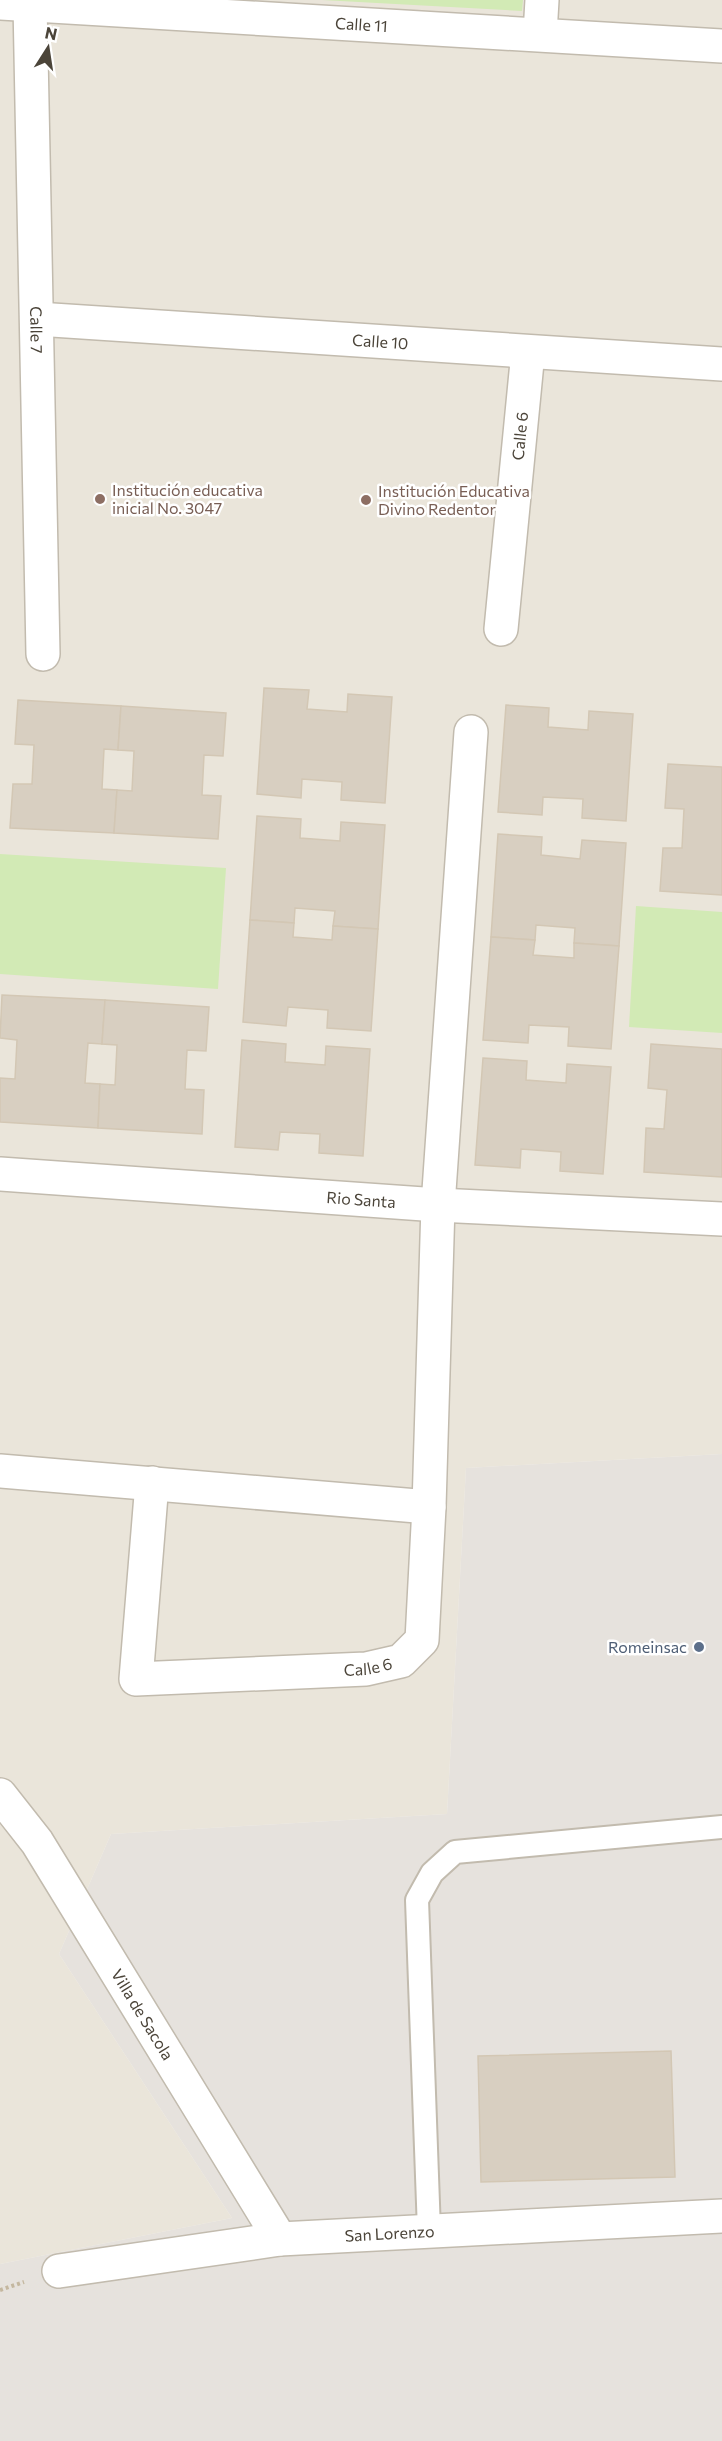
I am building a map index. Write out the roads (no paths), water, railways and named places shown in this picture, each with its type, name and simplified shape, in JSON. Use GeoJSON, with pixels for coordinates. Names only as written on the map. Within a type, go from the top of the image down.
{"type":"FeatureCollection","features":[{"type":"Feature","properties":{"kind":"street"},"geometry":{"type":"LineString","coordinates":[[540,34],[542,0]]}},
{"type":"Feature","properties":{"kind":"street","name":"Calle 11"},"geometry":{"type":"LineString","coordinates":[[15,3],[722,46]]}},
{"type":"Feature","properties":{"kind":"street","name":"Calle 7"},"geometry":{"type":"LineString","coordinates":[[15,3],[37,319],[43,654]]}},
{"type":"Feature","properties":{"kind":"street","name":"Calle 10"},"geometry":{"type":"LineString","coordinates":[[37,319],[722,364]]}},
{"type":"Feature","properties":{"kind":"street","name":"Calle 6"},"geometry":{"type":"LineString","coordinates":[[501,629],[528,352]]}},
{"type":"Feature","properties":{"kind":"street","name":"Calle 6"},"geometry":{"type":"LineString","coordinates":[[152,1483],[136,1678],[366,1669],[401,1662],[422,1640],[429,1507],[438,1205],[471,732]]}},
{"type":"Feature","properties":{"kind":"street","name":"Rio Santa"},"geometry":{"type":"LineString","coordinates":[[0,1174],[438,1205],[722,1219]]}},
{"type":"Feature","properties":{"kind":"street"},"geometry":{"type":"LineString","coordinates":[[0,1471],[429,1507]]}},
{"type":"Feature","properties":{"kind":"street","name":"Villa de Sacola"},"geometry":{"type":"LineString","coordinates":[[0,1795],[37,1842],[280,2239]]}},
{"type":"Feature","properties":{"kind":"street","name":"San Lorenzo"},"geometry":{"type":"LineString","coordinates":[[59,2271],[280,2239],[722,2216]]}},
{"type":"Feature","properties":{"kind":"lane"},"geometry":{"type":"LineString","coordinates":[[429,2231],[417,1900],[432,1873],[455,1852],[722,1827]]}},
{"type":"Feature","properties":{"kind":"place","name":"Institución educativa inicial No. 3047"},"geometry":{"type":"Point","coordinates":[100,499]}},
{"type":"Feature","properties":{"kind":"place","name":"Institución Educativa Divino Redentor"},"geometry":{"type":"Point","coordinates":[366,500]}},
{"type":"Feature","properties":{"kind":"place","name":"Romeinsac"},"geometry":{"type":"Point","coordinates":[699,1647]}}]}
